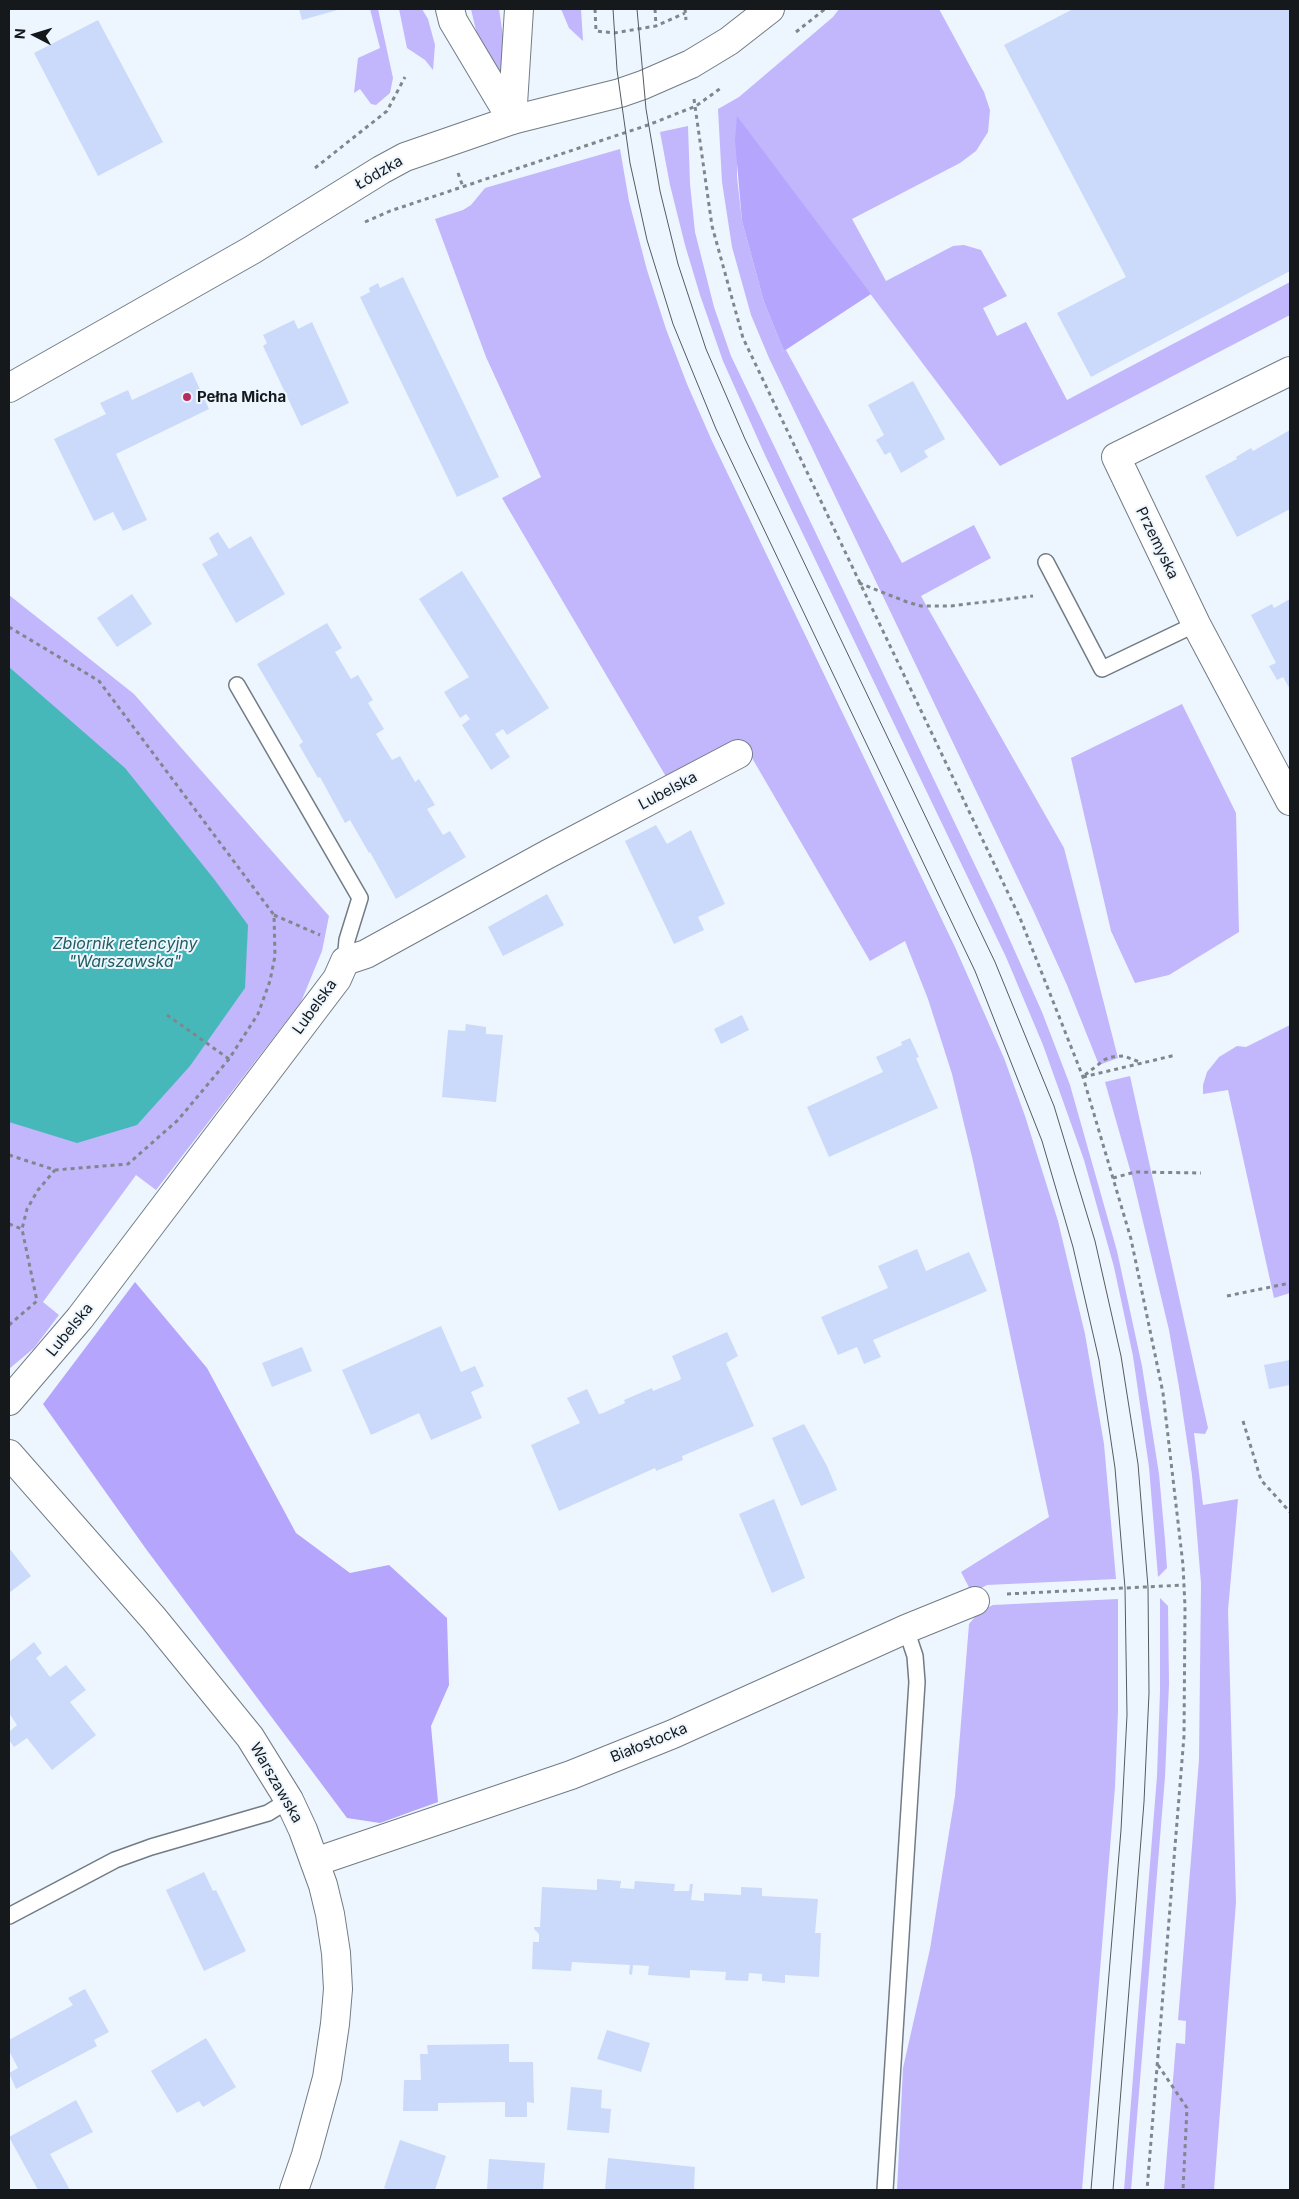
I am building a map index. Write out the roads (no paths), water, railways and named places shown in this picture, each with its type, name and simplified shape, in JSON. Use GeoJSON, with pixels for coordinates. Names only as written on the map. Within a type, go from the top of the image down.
{"type":"FeatureCollection","features":[{"type":"Feature","properties":{"kind":"street"},"geometry":{"type":"LineString","coordinates":[[450,9],[453,21],[512,120]]}},
{"type":"Feature","properties":{"kind":"street"},"geometry":{"type":"LineString","coordinates":[[512,120],[519,9]]}},
{"type":"Feature","properties":{"kind":"street","name":"Łódzka"},"geometry":{"type":"LineString","coordinates":[[9,388],[252,250],[405,157],[512,120],[620,93],[643,85],[691,64],[729,41],[770,9]]}},
{"type":"Feature","properties":{"kind":"street","name":"Przemyska"},"geometry":{"type":"LineString","coordinates":[[1290,371],[1116,457],[1196,624],[1283,768],[1290,801]]}},
{"type":"Feature","properties":{"kind":"street","name":"Lubelska"},"geometry":{"type":"LineString","coordinates":[[9,1401],[80,1318],[337,979],[345,961],[366,954],[548,854],[738,754]]}},
{"type":"Feature","properties":{"kind":"street","name":"Warszawska"},"geometry":{"type":"LineString","coordinates":[[9,1454],[154,1619],[222,1701],[250,1737],[289,1800],[303,1830],[315,1862],[330,1914],[336,1953],[338,1989],[336,2024],[327,2078],[306,2155],[294,2190]]}},
{"type":"Feature","properties":{"kind":"street","name":"Białostocka"},"geometry":{"type":"LineString","coordinates":[[315,1862],[571,1775],[627,1753],[975,1600]]}},
{"type":"Feature","properties":{"kind":"lane"},"geometry":{"type":"LineString","coordinates":[[1046,562],[1102,669],[1196,624]]}},
{"type":"Feature","properties":{"kind":"lane"},"geometry":{"type":"LineString","coordinates":[[237,685],[360,898],[347,940],[345,961]]}},
{"type":"Feature","properties":{"kind":"lane"},"geometry":{"type":"LineString","coordinates":[[885,2190],[917,1682],[915,1656],[906,1629]]}},
{"type":"Feature","properties":{"kind":"lane"},"geometry":{"type":"LineString","coordinates":[[9,1916],[115,1860],[151,1847],[268,1813],[289,1800]]}},
{"type":"Feature","properties":{"kind":"water","name":"Zbiornik retencyjny \"Warszawska\""},"geometry":{"type":"Polygon","coordinates":[[[9,667],[125,768],[214,879],[248,925],[245,988],[190,1066],[137,1125],[77,1143],[9,1122],[9,667]]]}},
{"type":"Feature","properties":{"kind":"tram line"},"geometry":{"type":"LineString","coordinates":[[613,9],[617,70],[630,163],[647,240],[673,324],[716,429],[975,971],[1042,1141],[1073,1247],[1099,1360],[1115,1468],[1125,1588],[1127,1715],[1121,1830],[1091,2190]]}},
{"type":"Feature","properties":{"kind":"tram line"},"geometry":{"type":"LineString","coordinates":[[637,9],[646,109],[660,191],[678,264],[706,349],[745,439],[995,962],[1054,1106],[1095,1241],[1121,1356],[1138,1464],[1148,1587],[1149,1693],[1144,1802],[1113,2190]]}},
{"type":"Feature","properties":{"kind":"place","name":"Pełna Micha"},"geometry":{"type":"Point","coordinates":[187,397]}}]}
